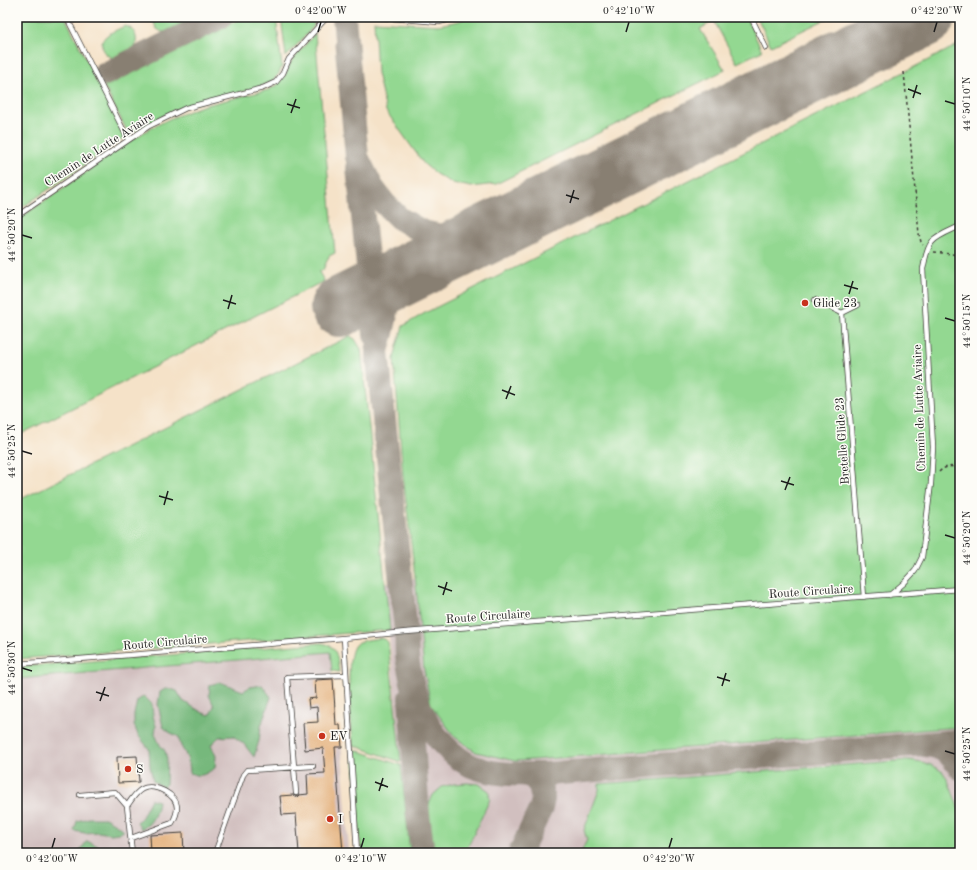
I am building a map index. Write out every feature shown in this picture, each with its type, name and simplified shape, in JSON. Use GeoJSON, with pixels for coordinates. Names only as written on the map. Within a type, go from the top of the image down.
{"type":"FeatureCollection","features":[{"type":"Feature","properties":{"kind":"lane"},"geometry":{"type":"LineString","coordinates":[[80,17],[70,22],[128,139]]}},
{"type":"Feature","properties":{"kind":"lane","name":"Chemin de Lutte Aviaire"},"geometry":{"type":"LineString","coordinates":[[17,216],[149,126],[186,108],[263,88],[276,82],[283,73],[289,59],[327,17]]}},
{"type":"Feature","properties":{"kind":"lane"},"geometry":{"type":"LineString","coordinates":[[378,17],[439,22],[460,17]]}},
{"type":"Feature","properties":{"kind":"lane"},"geometry":{"type":"LineString","coordinates":[[751,17],[766,48]]}},
{"type":"Feature","properties":{"kind":"lane","name":"Chemin de Lutte Aviaire"},"geometry":{"type":"LineString","coordinates":[[890,595],[915,571],[922,557],[931,483],[933,446],[923,269],[932,242],[960,226]]}},
{"type":"Feature","properties":{"kind":"lane"},"geometry":{"type":"LineString","coordinates":[[815,300],[842,314],[858,305]]}},
{"type":"Feature","properties":{"kind":"lane","name":"Bretelle Glide 23"},"geometry":{"type":"LineString","coordinates":[[842,314],[864,597]]}},
{"type":"Feature","properties":{"kind":"lane","name":"Route Circulaire"},"geometry":{"type":"LineString","coordinates":[[17,664],[960,589]]}},
{"type":"Feature","properties":{"kind":"lane"},"geometry":{"type":"LineString","coordinates":[[344,638],[357,853]]}},
{"type":"Feature","properties":{"kind":"lane"},"geometry":{"type":"LineString","coordinates":[[296,793],[287,677],[346,675]]}},
{"type":"Feature","properties":{"kind":"lane"},"geometry":{"type":"LineString","coordinates":[[215,853],[243,775],[247,770],[313,766]]}},
{"type":"Feature","properties":{"kind":"lane"},"geometry":{"type":"LineString","coordinates":[[127,806],[142,789],[150,788],[163,790],[169,794],[177,806],[176,815],[172,823],[131,838]]}},
{"type":"Feature","properties":{"kind":"lane"},"geometry":{"type":"LineString","coordinates":[[80,795],[115,792],[127,806],[132,853]]}},
{"type":"Feature","properties":{"kind":"path"},"geometry":{"type":"LineString","coordinates":[[904,72],[918,234],[921,242],[928,251],[960,255]]}},
{"type":"Feature","properties":{"kind":"path"},"geometry":{"type":"LineString","coordinates":[[931,483],[943,468],[956,467],[960,469]]}},
{"type":"Feature","properties":{"kind":"shaded area"},"geometry":{"type":"Polygon","coordinates":[[[415,579],[424,670],[476,752],[515,761],[960,727],[960,812],[944,774],[599,784],[599,790],[584,830],[587,840],[582,850],[587,853],[465,853],[490,799],[489,791],[479,784],[467,783],[454,784],[429,804],[425,814],[429,853],[410,853],[384,583],[415,579]]]}},
{"type":"Feature","properties":{"kind":"shaded area"},"geometry":{"type":"Polygon","coordinates":[[[330,652],[336,725],[340,725],[349,853],[17,853],[17,679],[330,652]]]}},
{"type":"Feature","properties":{"kind":"green space"},"geometry":{"type":"Polygon","coordinates":[[[17,17],[65,17],[125,137],[17,211],[17,17]]]}},
{"type":"Feature","properties":{"kind":"green space"},"geometry":{"type":"Polygon","coordinates":[[[154,17],[189,17],[185,24],[168,32],[162,32],[157,29],[154,23],[154,17]]]}},
{"type":"Feature","properties":{"kind":"green space"},"geometry":{"type":"Polygon","coordinates":[[[244,17],[276,17],[282,67],[278,75],[271,82],[257,88],[182,107],[166,114],[129,135],[104,86],[244,17]]]}},
{"type":"Feature","properties":{"kind":"green space"},"geometry":{"type":"Polygon","coordinates":[[[281,17],[313,17],[314,26],[286,57],[281,17]]]}},
{"type":"Feature","properties":{"kind":"green space"},"geometry":{"type":"Polygon","coordinates":[[[467,17],[746,17],[762,51],[737,63],[714,21],[700,29],[725,70],[496,184],[471,187],[452,183],[436,174],[424,164],[386,111],[377,73],[374,21],[439,25],[459,21],[467,17]]]}},
{"type":"Feature","properties":{"kind":"green space"},"geometry":{"type":"Polygon","coordinates":[[[757,17],[828,18],[771,46],[757,17]]]}},
{"type":"Feature","properties":{"kind":"green space"},"geometry":{"type":"Polygon","coordinates":[[[125,26],[129,27],[134,32],[136,38],[135,45],[130,51],[117,58],[108,56],[102,45],[103,40],[109,34],[125,26]]]}},
{"type":"Feature","properties":{"kind":"green space"},"geometry":{"type":"Polygon","coordinates":[[[315,33],[335,253],[329,256],[323,270],[319,272],[324,281],[17,436],[17,220],[144,132],[169,119],[202,106],[268,90],[277,85],[285,75],[291,62],[315,33]]]}},
{"type":"Feature","properties":{"kind":"green space"},"geometry":{"type":"Polygon","coordinates":[[[960,44],[960,727],[515,761],[476,752],[455,737],[431,705],[424,670],[403,476],[394,359],[403,326],[425,313],[960,44]]]}},
{"type":"Feature","properties":{"kind":"green space"},"geometry":{"type":"Polygon","coordinates":[[[350,336],[355,339],[361,349],[390,630],[17,659],[17,501],[350,336]]]}},
{"type":"Feature","properties":{"kind":"green space"},"geometry":{"type":"Polygon","coordinates":[[[380,638],[388,642],[401,762],[353,745],[349,692],[350,661],[352,650],[358,643],[380,638]]]}},
{"type":"Feature","properties":{"kind":"green space"},"geometry":{"type":"Polygon","coordinates":[[[321,643],[327,644],[334,649],[337,657],[339,672],[332,671],[330,652],[17,679],[17,667],[321,643]]]}},
{"type":"Feature","properties":{"kind":"green space"},"geometry":{"type":"Polygon","coordinates":[[[220,682],[243,691],[250,687],[262,685],[271,697],[261,726],[259,741],[254,757],[243,743],[233,736],[219,737],[211,745],[216,756],[215,768],[203,775],[190,773],[188,761],[180,744],[179,737],[163,727],[158,704],[160,692],[167,688],[177,691],[183,701],[203,713],[210,715],[214,706],[209,695],[210,685],[220,682]]]}},
{"type":"Feature","properties":{"kind":"green space"},"geometry":{"type":"Polygon","coordinates":[[[144,696],[152,704],[156,726],[155,734],[160,745],[165,751],[167,759],[166,784],[163,787],[153,781],[149,749],[138,735],[134,725],[134,714],[137,701],[144,696]]]}},
{"type":"Feature","properties":{"kind":"green space"},"geometry":{"type":"Polygon","coordinates":[[[353,749],[401,765],[410,853],[361,853],[353,749]]]}},
{"type":"Feature","properties":{"kind":"green space"},"geometry":{"type":"Polygon","coordinates":[[[909,760],[931,765],[943,772],[949,783],[960,812],[960,853],[587,853],[582,850],[587,840],[584,830],[599,790],[599,784],[909,760]]]}},
{"type":"Feature","properties":{"kind":"green space"},"geometry":{"type":"Polygon","coordinates":[[[467,783],[479,784],[489,791],[490,799],[465,853],[429,853],[425,814],[433,795],[442,787],[467,783]]]}},
{"type":"Feature","properties":{"kind":"green space"},"geometry":{"type":"Polygon","coordinates":[[[151,799],[158,801],[155,814],[151,821],[141,829],[137,822],[142,817],[151,799]]]}},
{"type":"Feature","properties":{"kind":"green space"},"geometry":{"type":"Polygon","coordinates":[[[89,818],[105,818],[124,831],[111,834],[74,831],[77,821],[89,818]]]}},
{"type":"Feature","properties":{"kind":"green space"},"geometry":{"type":"Polygon","coordinates":[[[87,841],[102,848],[105,853],[78,853],[87,841]]]}},
{"type":"Feature","properties":{"kind":"building"},"geometry":{"type":"Polygon","coordinates":[[[333,679],[336,725],[340,725],[342,747],[335,747],[343,853],[299,853],[296,814],[282,815],[280,796],[293,795],[297,797],[299,795],[308,794],[307,774],[325,773],[323,748],[305,750],[303,723],[318,722],[317,707],[309,708],[308,699],[316,698],[315,680],[333,679]]]}},
{"type":"Feature","properties":{"kind":"building","name":"S"},"geometry":{"type":"Polygon","coordinates":[[[137,756],[139,782],[118,783],[117,757],[137,756]]]}},
{"type":"Feature","properties":{"kind":"building"},"geometry":{"type":"Polygon","coordinates":[[[183,833],[184,853],[151,853],[150,835],[183,833]]]}},
{"type":"Feature","properties":{"kind":"taxiway"},"geometry":{"type":"LineString","coordinates":[[105,74],[221,17]]}},
{"type":"Feature","properties":{"kind":"taxiway"},"geometry":{"type":"LineString","coordinates":[[344,17],[357,157],[372,187],[384,203],[399,218],[423,232],[447,237],[474,235],[495,230]]}},
{"type":"Feature","properties":{"kind":"taxiway"},"geometry":{"type":"LineString","coordinates":[[358,168],[375,335]]}},
{"type":"Feature","properties":{"kind":"taxiway"},"geometry":{"type":"LineString","coordinates":[[422,267],[405,277],[395,287],[389,301],[377,351],[408,663],[413,688],[427,722],[434,733],[451,752],[473,767],[485,771],[512,774],[547,774],[960,741]]}},
{"type":"Feature","properties":{"kind":"taxiway"},"geometry":{"type":"LineString","coordinates":[[410,698],[418,814],[423,853]]}},
{"type":"Feature","properties":{"kind":"taxiway"},"geometry":{"type":"LineString","coordinates":[[925,745],[936,747],[946,752],[960,768]]}},
{"type":"Feature","properties":{"kind":"taxiway"},"geometry":{"type":"LineString","coordinates":[[520,853],[541,808],[543,799],[540,786],[536,780],[531,776],[522,774]]}},
{"type":"Feature","properties":{"kind":"runway"},"geometry":{"type":"LineString","coordinates":[[340,307],[925,17]]}},
{"type":"Feature","properties":{"kind":"place","name":"Glide 23"},"geometry":{"type":"Point","coordinates":[805,303]}},
{"type":"Feature","properties":{"kind":"place","name":"EV"},"geometry":{"type":"Point","coordinates":[322,736]}},
{"type":"Feature","properties":{"kind":"place","name":"S"},"geometry":{"type":"Point","coordinates":[128,769]}},
{"type":"Feature","properties":{"kind":"place","name":"I"},"geometry":{"type":"Point","coordinates":[330,819]}}]}
